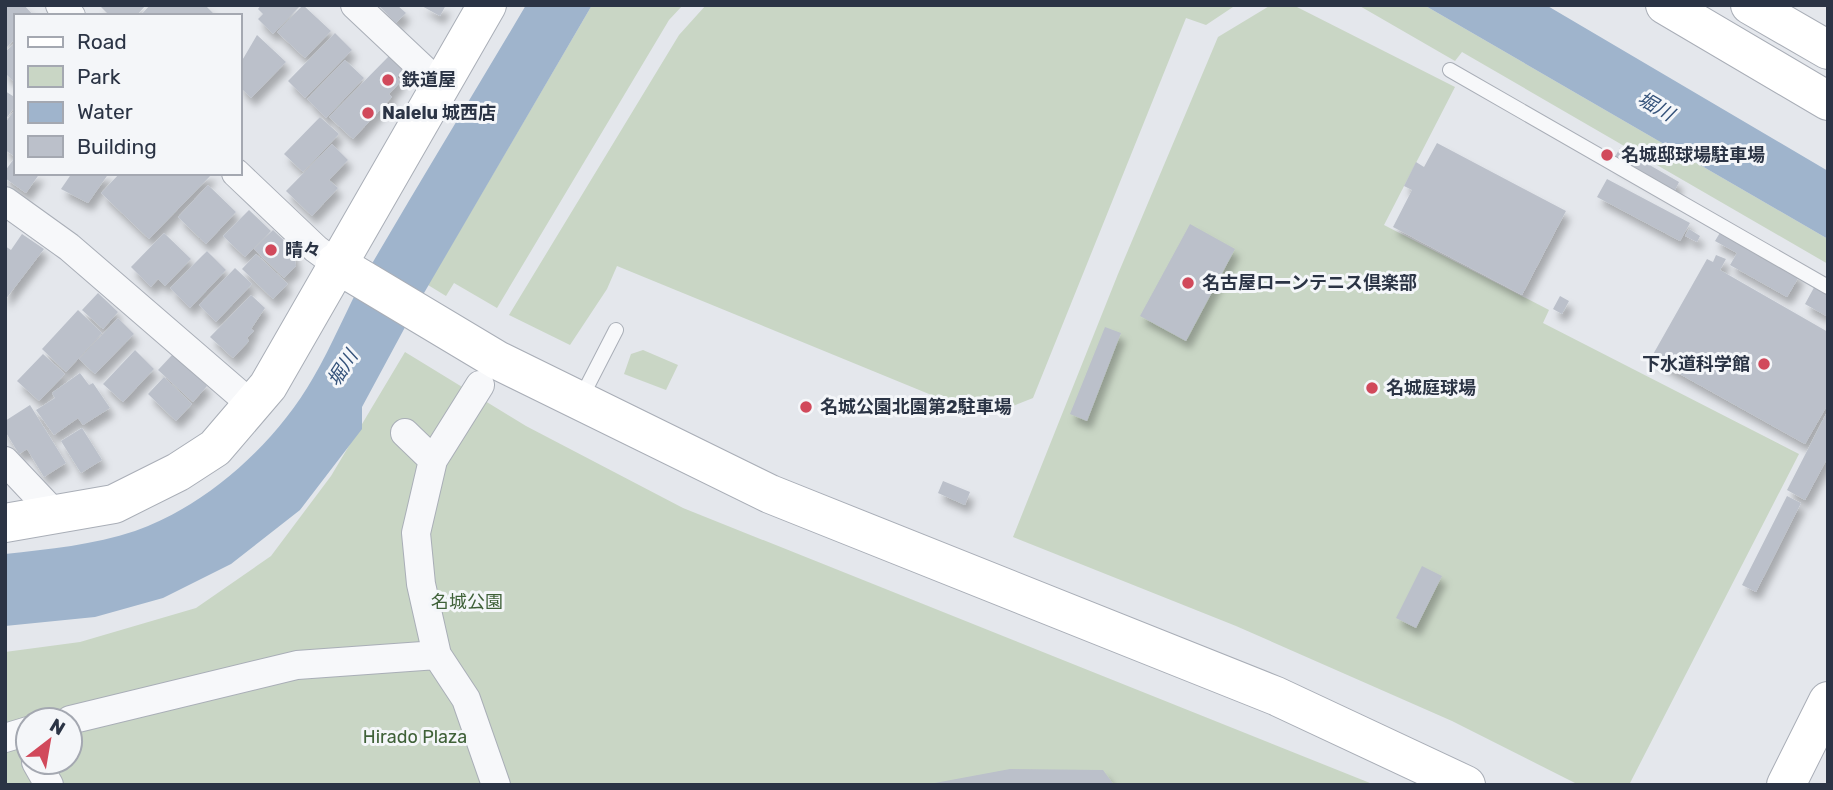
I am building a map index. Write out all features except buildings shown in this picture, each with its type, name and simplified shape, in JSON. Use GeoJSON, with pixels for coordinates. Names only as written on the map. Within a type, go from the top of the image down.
{"type":"FeatureCollection","features":[{"type":"Feature","properties":{"kind":"street"},"geometry":{"type":"LineString","coordinates":[[355,5],[440,85]]}},
{"type":"Feature","properties":{"kind":"street"},"geometry":{"type":"LineString","coordinates":[[5,523],[114,504],[178,472],[215,448],[253,406],[347,270],[440,85],[487,5]]}},
{"type":"Feature","properties":{"kind":"street"},"geometry":{"type":"LineString","coordinates":[[1665,5],[1828,101]]}},
{"type":"Feature","properties":{"kind":"street"},"geometry":{"type":"LineString","coordinates":[[1751,5],[1828,50]]}},
{"type":"Feature","properties":{"kind":"street"},"geometry":{"type":"LineString","coordinates":[[238,175],[316,250],[497,360],[579,401],[778,498],[1276,696],[1466,785]]}},
{"type":"Feature","properties":{"kind":"street"},"geometry":{"type":"LineString","coordinates":[[5,201],[69,247],[253,406]]}},
{"type":"Feature","properties":{"kind":"street"},"geometry":{"type":"LineString","coordinates":[[480,385],[433,460],[416,533],[421,584],[438,655],[466,699],[496,785]]}},
{"type":"Feature","properties":{"kind":"street"},"geometry":{"type":"LineString","coordinates":[[405,433],[433,460]]}},
{"type":"Feature","properties":{"kind":"street"},"geometry":{"type":"LineString","coordinates":[[5,461],[56,515]]}},
{"type":"Feature","properties":{"kind":"street"},"geometry":{"type":"LineString","coordinates":[[84,717],[297,665],[438,655]]}},
{"type":"Feature","properties":{"kind":"street"},"geometry":{"type":"LineString","coordinates":[[1786,785],[1828,701]]}},
{"type":"Feature","properties":{"kind":"lane"},"geometry":{"type":"LineString","coordinates":[[1450,70],[1828,287]]}},
{"type":"Feature","properties":{"kind":"lane"},"geometry":{"type":"LineString","coordinates":[[579,401],[615,330]]}},
{"type":"Feature","properties":{"kind":"green space"},"geometry":{"type":"Polygon","coordinates":[[[592,5],[683,5],[669,20],[497,308],[454,283],[446,296],[428,285],[592,5]]]}},
{"type":"Feature","properties":{"kind":"green space"},"geometry":{"type":"Polygon","coordinates":[[[706,5],[1236,5],[1206,25],[1186,18],[1033,398],[985,417],[617,266],[607,289],[570,345],[509,315],[679,35],[706,5]]]}},
{"type":"Feature","properties":{"kind":"green space","name":"名城庭球場"},"geometry":{"type":"Polygon","coordinates":[[[1271,5],[1293,5],[1455,87],[1384,225],[1549,310],[1543,323],[1799,454],[1629,785],[1579,785],[1452,721],[1236,626],[1013,537],[1118,274],[1218,37],[1271,5]]]}},
{"type":"Feature","properties":{"kind":"green space"},"geometry":{"type":"Polygon","coordinates":[[[1358,5],[1424,5],[1828,239],[1828,264],[1462,52],[1455,61],[1358,5]]]}},
{"type":"Feature","properties":{"kind":"green space"},"geometry":{"type":"Polygon","coordinates":[[[643,350],[678,365],[666,390],[624,374],[631,354],[643,350]]]}},
{"type":"Feature","properties":{"kind":"green space","name":"名城公園"},"geometry":{"type":"Polygon","coordinates":[[[405,352],[526,426],[683,508],[1375,785],[5,785],[5,652],[80,642],[196,608],[271,556],[331,476],[405,352]]]}},
{"type":"Feature","properties":{"kind":"water","name":"堀川"},"geometry":{"type":"Polygon","coordinates":[[[526,5],[592,5],[417,305],[362,407],[362,429],[300,510],[231,564],[163,598],[95,617],[5,626],[5,554],[104,540],[162,520],[213,489],[237,470],[279,426],[313,378],[366,274],[526,5]]]}},
{"type":"Feature","properties":{"kind":"water","name":"堀川"},"geometry":{"type":"Polygon","coordinates":[[[1424,5],[1546,5],[1828,171],[1828,239],[1424,5]]]}},
{"type":"Feature","properties":{"kind":"place","name":"鉄道屋"},"geometry":{"type":"Point","coordinates":[388,80]}},
{"type":"Feature","properties":{"kind":"place","name":"Nalelu 城西店"},"geometry":{"type":"Point","coordinates":[368,113]}},
{"type":"Feature","properties":{"kind":"place","name":"名城邸球場駐車場"},"geometry":{"type":"Point","coordinates":[1607,155]}},
{"type":"Feature","properties":{"kind":"place","name":"晴々"},"geometry":{"type":"Point","coordinates":[271,250]}},
{"type":"Feature","properties":{"kind":"place","name":"名古屋ローンテニス倶楽部"},"geometry":{"type":"Point","coordinates":[1188,283]}},
{"type":"Feature","properties":{"kind":"place","name":"下水道科学館"},"geometry":{"type":"Point","coordinates":[1764,364]}},
{"type":"Feature","properties":{"kind":"place","name":"名城庭球場"},"geometry":{"type":"Point","coordinates":[1372,388]}},
{"type":"Feature","properties":{"kind":"place","name":"名城公園北園第2駐車場"},"geometry":{"type":"Point","coordinates":[806,407]}},
{"type":"Feature","properties":{"kind":"park label","name":"Hirado Plaza"},"geometry":{"type":"Point","coordinates":[415,737]}}]}
